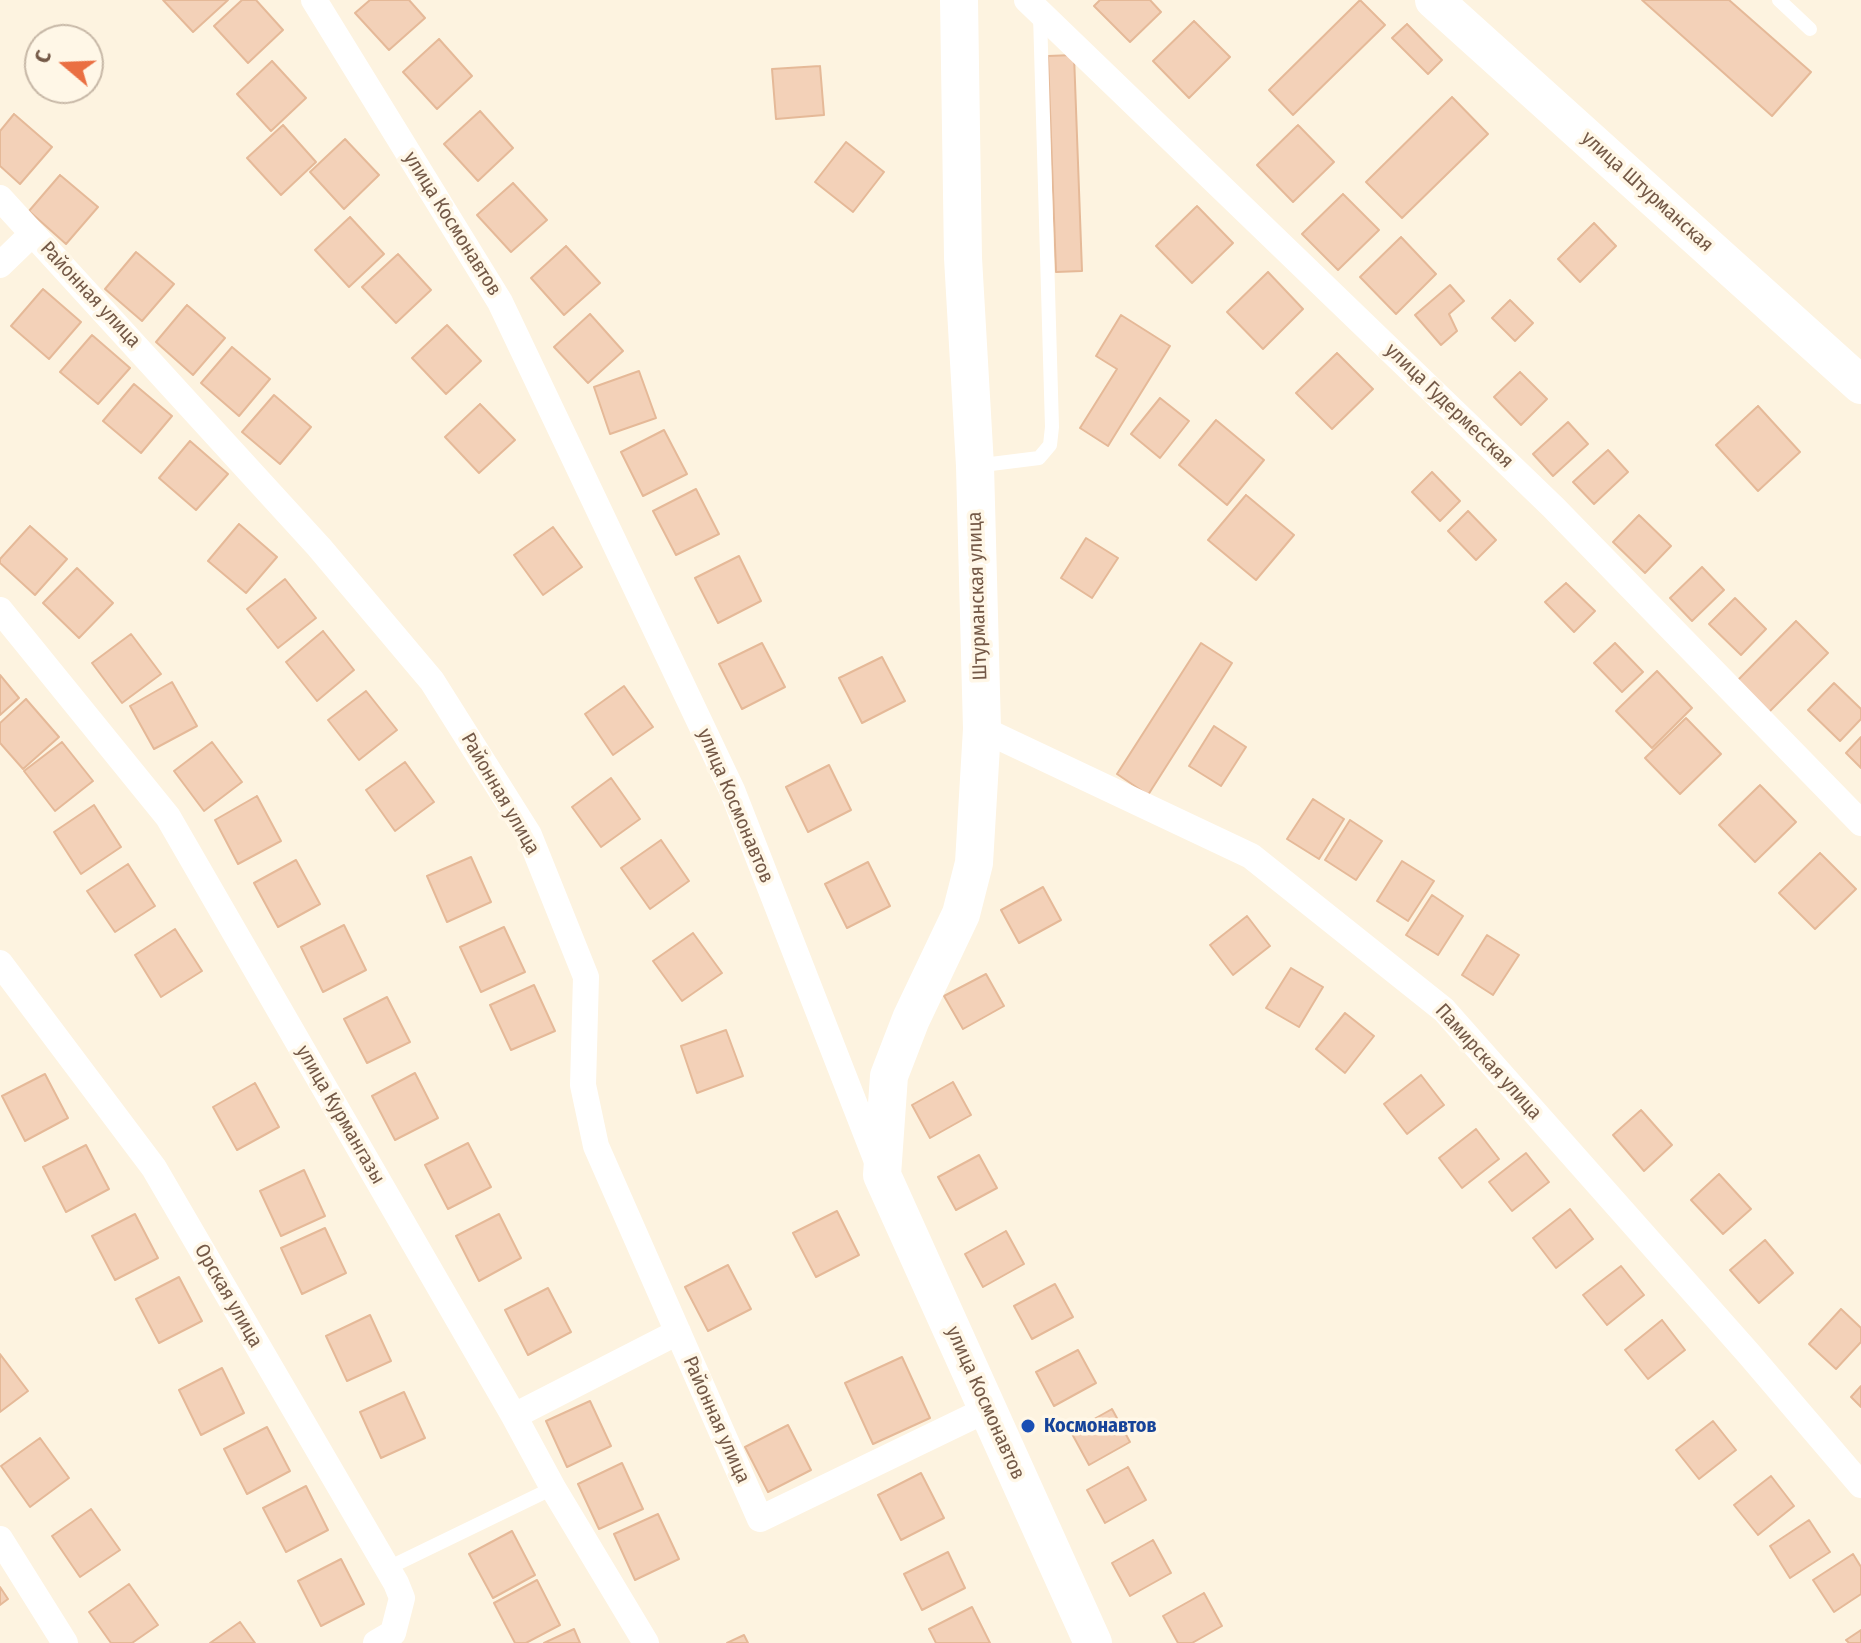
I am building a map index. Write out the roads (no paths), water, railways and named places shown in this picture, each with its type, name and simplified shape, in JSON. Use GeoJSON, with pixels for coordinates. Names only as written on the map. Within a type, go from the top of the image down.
{"type":"FeatureCollection","features":[{"type":"Feature","properties":{"kind":"street","name":"улица Космонавтов"},"geometry":{"type":"LineString","coordinates":[[314,0],[500,302],[732,790],[882,1175],[1093,1643]]}},
{"type":"Feature","properties":{"kind":"street","name":"Штурманская улица"},"geometry":{"type":"LineString","coordinates":[[882,1175],[889,1076],[911,1019],[961,914],[974,863],[982,729],[975,466],[963,258],[959,0]]}},
{"type":"Feature","properties":{"kind":"street","name":"улица Штурманская"},"geometry":{"type":"LineString","coordinates":[[1434,0],[1861,385]]}},
{"type":"Feature","properties":{"kind":"street","name":"улица Гудермесская"},"geometry":{"type":"LineString","coordinates":[[1033,6],[1553,507],[1861,823]]}},
{"type":"Feature","properties":{"kind":"street","name":"Районная улица"},"geometry":{"type":"LineString","coordinates":[[0,198],[319,547],[432,681],[529,835],[586,977],[583,1085],[596,1146],[760,1519],[988,1409]]}},
{"type":"Feature","properties":{"kind":"street"},"geometry":{"type":"LineString","coordinates":[[0,265],[32,234]]}},
{"type":"Feature","properties":{"kind":"street","name":"улица Курмангазы"},"geometry":{"type":"LineString","coordinates":[[0,610],[168,817],[553,1488],[646,1643]]}},
{"type":"Feature","properties":{"kind":"street","name":"Памирская улица"},"geometry":{"type":"LineString","coordinates":[[982,729],[1251,856],[1444,1010],[1861,1485]]}},
{"type":"Feature","properties":{"kind":"street","name":"Орская улица"},"geometry":{"type":"LineString","coordinates":[[0,963],[154,1168],[388,1568],[402,1598],[393,1633],[376,1643]]}},
{"type":"Feature","properties":{"kind":"street"},"geometry":{"type":"LineString","coordinates":[[514,1416],[678,1332]]}},
{"type":"Feature","properties":{"kind":"street"},"geometry":{"type":"LineString","coordinates":[[0,1539],[65,1643]]}},
{"type":"Feature","properties":{"kind":"lane"},"geometry":{"type":"LineString","coordinates":[[1779,0],[1810,29]]}},
{"type":"Feature","properties":{"kind":"lane"},"geometry":{"type":"LineString","coordinates":[[975,466],[1039,458],[1050,445],[1052,427],[1033,6]]}},
{"type":"Feature","properties":{"kind":"lane"},"geometry":{"type":"LineString","coordinates":[[388,1568],[553,1488]]}},
{"type":"Feature","properties":{"kind":"place","name":"Космонавтов"},"geometry":{"type":"Point","coordinates":[1028,1426]}}]}
